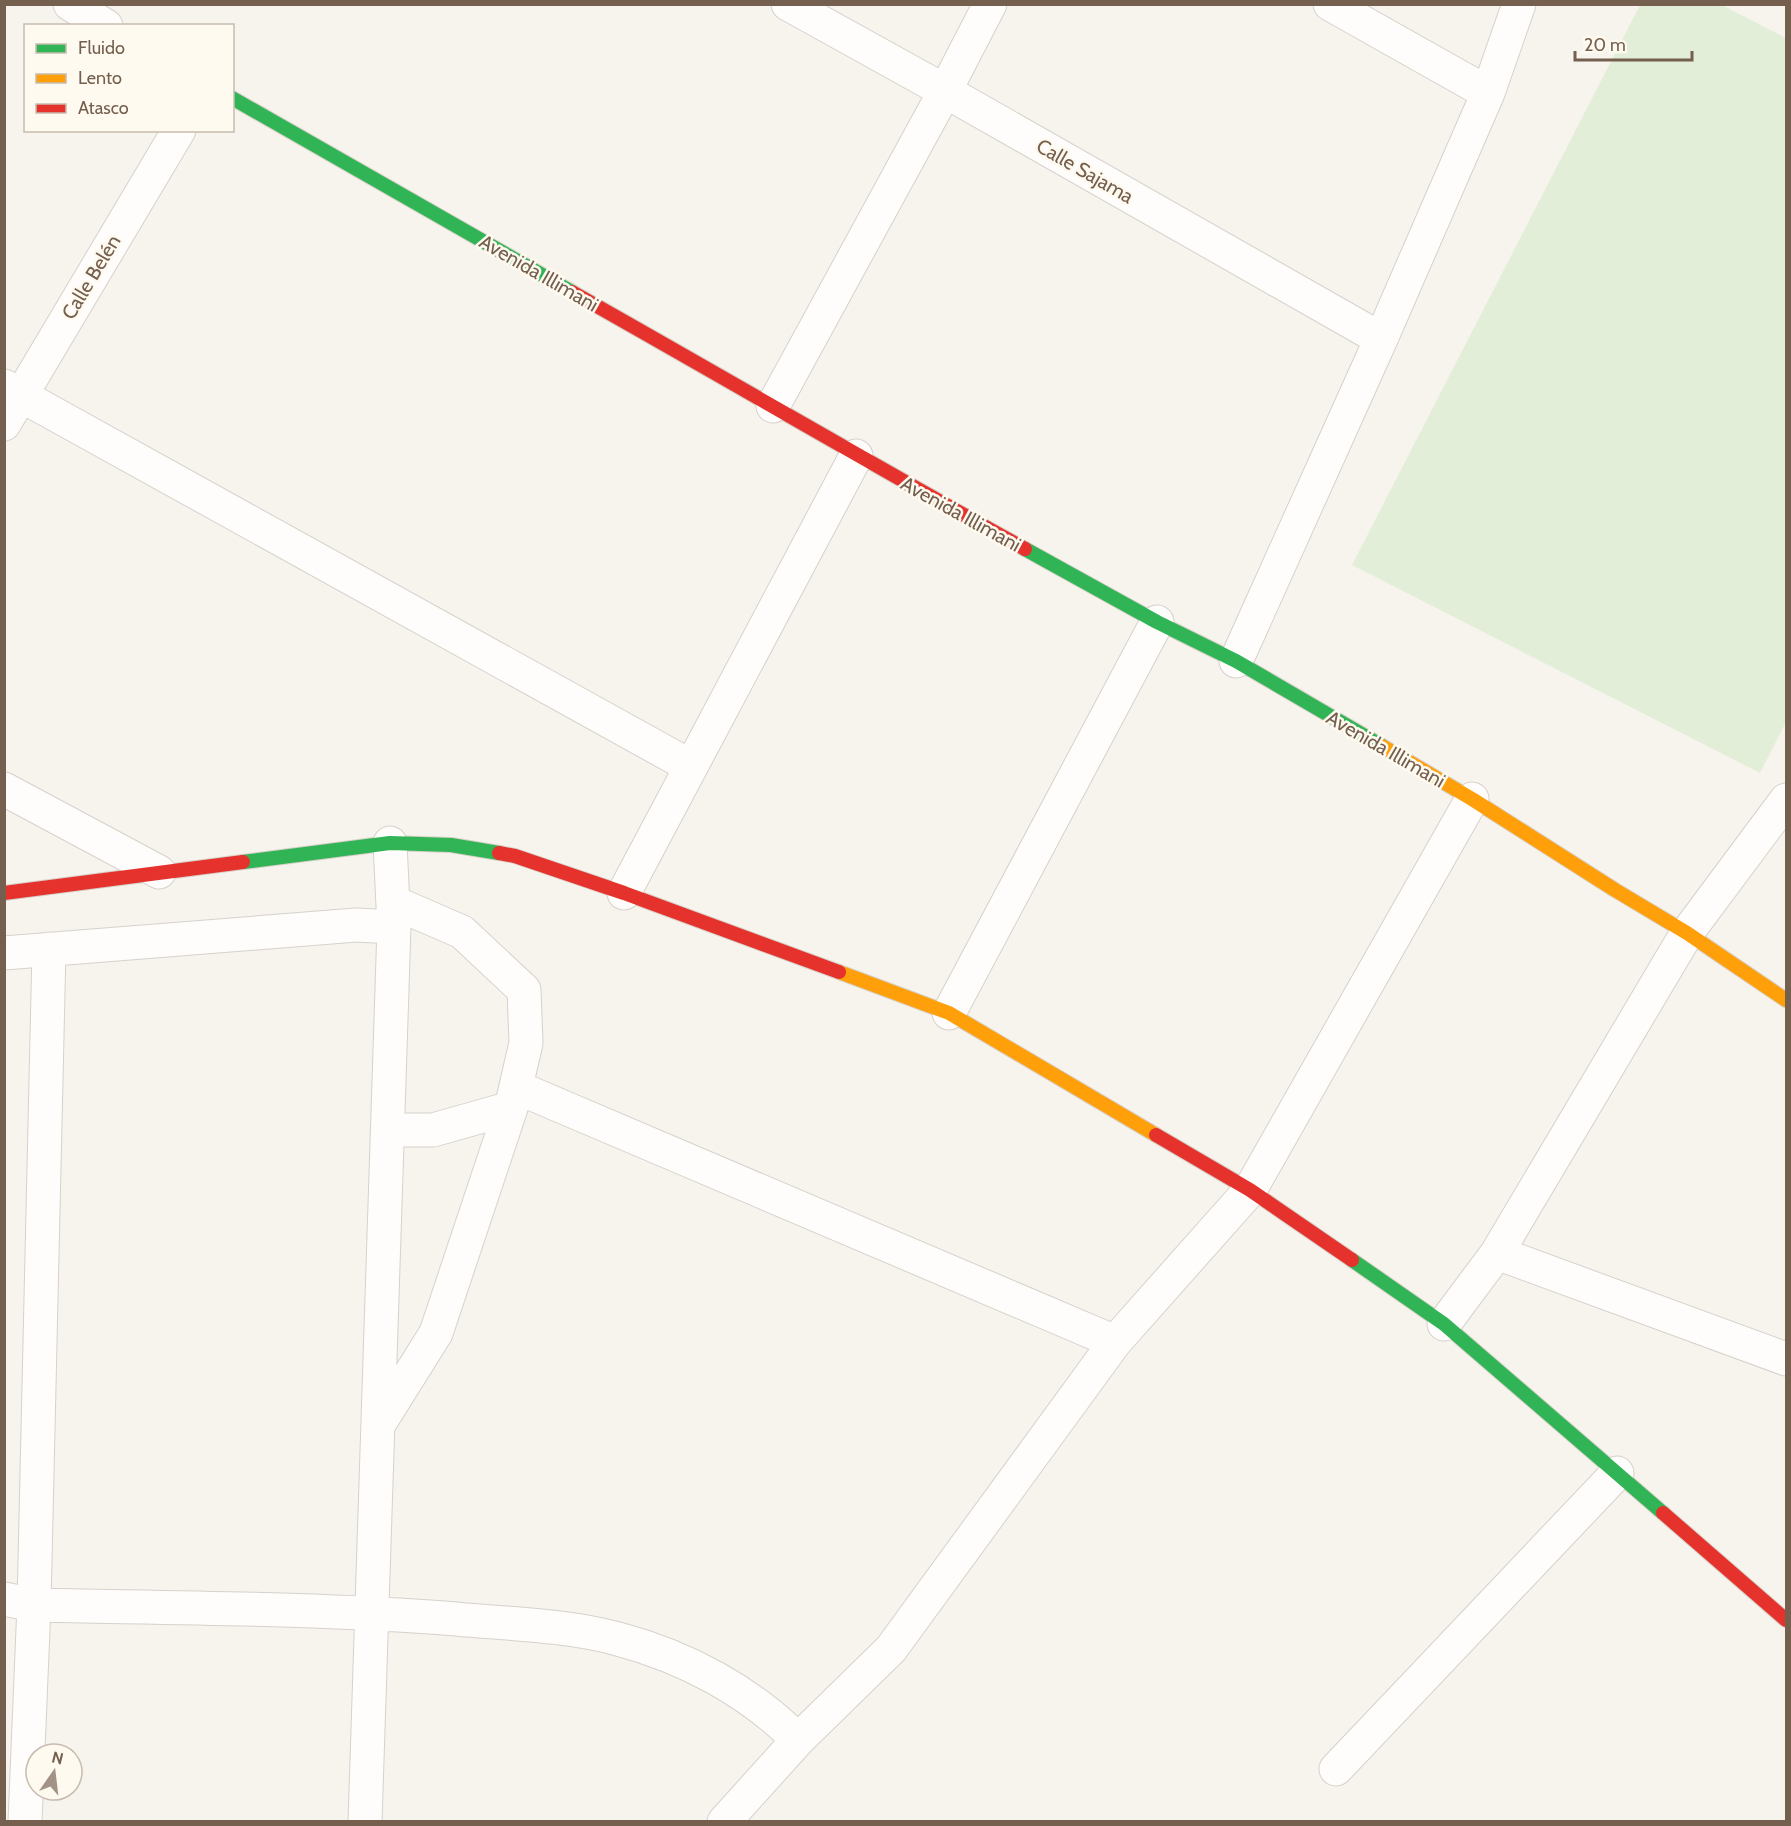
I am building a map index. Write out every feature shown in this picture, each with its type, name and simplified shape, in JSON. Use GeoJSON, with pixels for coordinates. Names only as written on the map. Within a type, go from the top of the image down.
{"type":"FeatureCollection","features":[{"type":"Feature","properties":{"kind":"street"},"geometry":{"type":"LineString","coordinates":[[70,4],[103,24]]}},
{"type":"Feature","properties":{"kind":"street","name":"Calle Sajama"},"geometry":{"type":"LineString","coordinates":[[788,4],[1381,339]]}},
{"type":"Feature","properties":{"kind":"street"},"geometry":{"type":"LineString","coordinates":[[773,406],[990,4]]}},
{"type":"Feature","properties":{"kind":"street"},"geometry":{"type":"LineString","coordinates":[[1330,4],[1488,93]]}},
{"type":"Feature","properties":{"kind":"street"},"geometry":{"type":"LineString","coordinates":[[1236,661],[1381,339],[1488,93],[1519,4]]}},
{"type":"Feature","properties":{"kind":"street","name":"Avenida Illimani"},"geometry":{"type":"LineString","coordinates":[[234,99],[773,406],[856,456],[1157,622],[1236,661],[1472,799],[1687,933],[1786,1000]]}},
{"type":"Feature","properties":{"kind":"street","name":"Calle Belén"},"geometry":{"type":"LineString","coordinates":[[4,424],[12,391],[178,132]]}},
{"type":"Feature","properties":{"kind":"street"},"geometry":{"type":"LineString","coordinates":[[12,391],[690,766]]}},
{"type":"Feature","properties":{"kind":"street"},"geometry":{"type":"LineString","coordinates":[[624,893],[856,456]]}},
{"type":"Feature","properties":{"kind":"street"},"geometry":{"type":"LineString","coordinates":[[949,1013],[1157,622]]}},
{"type":"Feature","properties":{"kind":"street"},"geometry":{"type":"LineString","coordinates":[[4,789],[159,872]]}},
{"type":"Feature","properties":{"kind":"street"},"geometry":{"type":"LineString","coordinates":[[724,1821],[798,1740],[891,1649],[1115,1342],[1250,1190],[1472,799]]}},
{"type":"Feature","properties":{"kind":"street"},"geometry":{"type":"LineString","coordinates":[[1444,1324],[1497,1253],[1687,933],[1786,800]]}},
{"type":"Feature","properties":{"kind":"street"},"geometry":{"type":"LineString","coordinates":[[365,1821],[388,1130],[393,915],[390,843]]}},
{"type":"Feature","properties":{"kind":"street"},"geometry":{"type":"LineString","coordinates":[[4,893],[390,843],[451,845],[515,856],[624,893],[949,1013],[1250,1190],[1444,1324],[1786,1620]]}},
{"type":"Feature","properties":{"kind":"street"},"geometry":{"type":"LineString","coordinates":[[4,953],[356,926],[393,915],[462,932],[524,990],[526,1043],[513,1097],[436,1334],[378,1425]]}},
{"type":"Feature","properties":{"kind":"street"},"geometry":{"type":"LineString","coordinates":[[25,1821],[19,1602],[49,949]]}},
{"type":"Feature","properties":{"kind":"street"},"geometry":{"type":"LineString","coordinates":[[388,1130],[433,1130],[513,1097],[1115,1342]]}},
{"type":"Feature","properties":{"kind":"street"},"geometry":{"type":"LineString","coordinates":[[1497,1253],[1786,1359]]}},
{"type":"Feature","properties":{"kind":"street"},"geometry":{"type":"LineString","coordinates":[[1336,1769],[1617,1473]]}},
{"type":"Feature","properties":{"kind":"street"},"geometry":{"type":"LineString","coordinates":[[19,1602],[373,1613],[568,1628],[618,1639],[666,1655],[735,1689],[779,1721],[798,1740]]}},
{"type":"Feature","properties":{"kind":"green space"},"geometry":{"type":"Polygon","coordinates":[[[1640,5],[1722,5],[1786,38],[1786,722],[1760,773],[1352,565],[1640,5]]]}},
{"type":"Feature","properties":{"kind":"traffic: fast"},"geometry":{"type":"LineString","coordinates":[[234,99],[572,292]]}},
{"type":"Feature","properties":{"kind":"traffic: fast"},"geometry":{"type":"LineString","coordinates":[[1025,549],[1157,622],[1236,661],[1382,746]]}},
{"type":"Feature","properties":{"kind":"traffic: fast"},"geometry":{"type":"LineString","coordinates":[[243,862],[390,843],[451,845],[499,853]]}},
{"type":"Feature","properties":{"kind":"traffic: fast"},"geometry":{"type":"LineString","coordinates":[[1352,1260],[1444,1324],[1663,1513]]}},
{"type":"Feature","properties":{"kind":"traffic: slow"},"geometry":{"type":"LineString","coordinates":[[1382,746],[1472,799],[1687,933],[1786,1000]]}},
{"type":"Feature","properties":{"kind":"traffic: slow"},"geometry":{"type":"LineString","coordinates":[[839,972],[949,1013],[1156,1135]]}},
{"type":"Feature","properties":{"kind":"traffic: jam"},"geometry":{"type":"LineString","coordinates":[[572,292],[1025,549]]}},
{"type":"Feature","properties":{"kind":"traffic: jam"},"geometry":{"type":"LineString","coordinates":[[499,853],[515,856],[624,893],[839,972]]}},
{"type":"Feature","properties":{"kind":"traffic: jam"},"geometry":{"type":"LineString","coordinates":[[4,893],[243,862]]}},
{"type":"Feature","properties":{"kind":"traffic: jam"},"geometry":{"type":"LineString","coordinates":[[1156,1135],[1250,1190],[1352,1260]]}},
{"type":"Feature","properties":{"kind":"traffic: jam"},"geometry":{"type":"LineString","coordinates":[[1663,1513],[1786,1620]]}}]}
